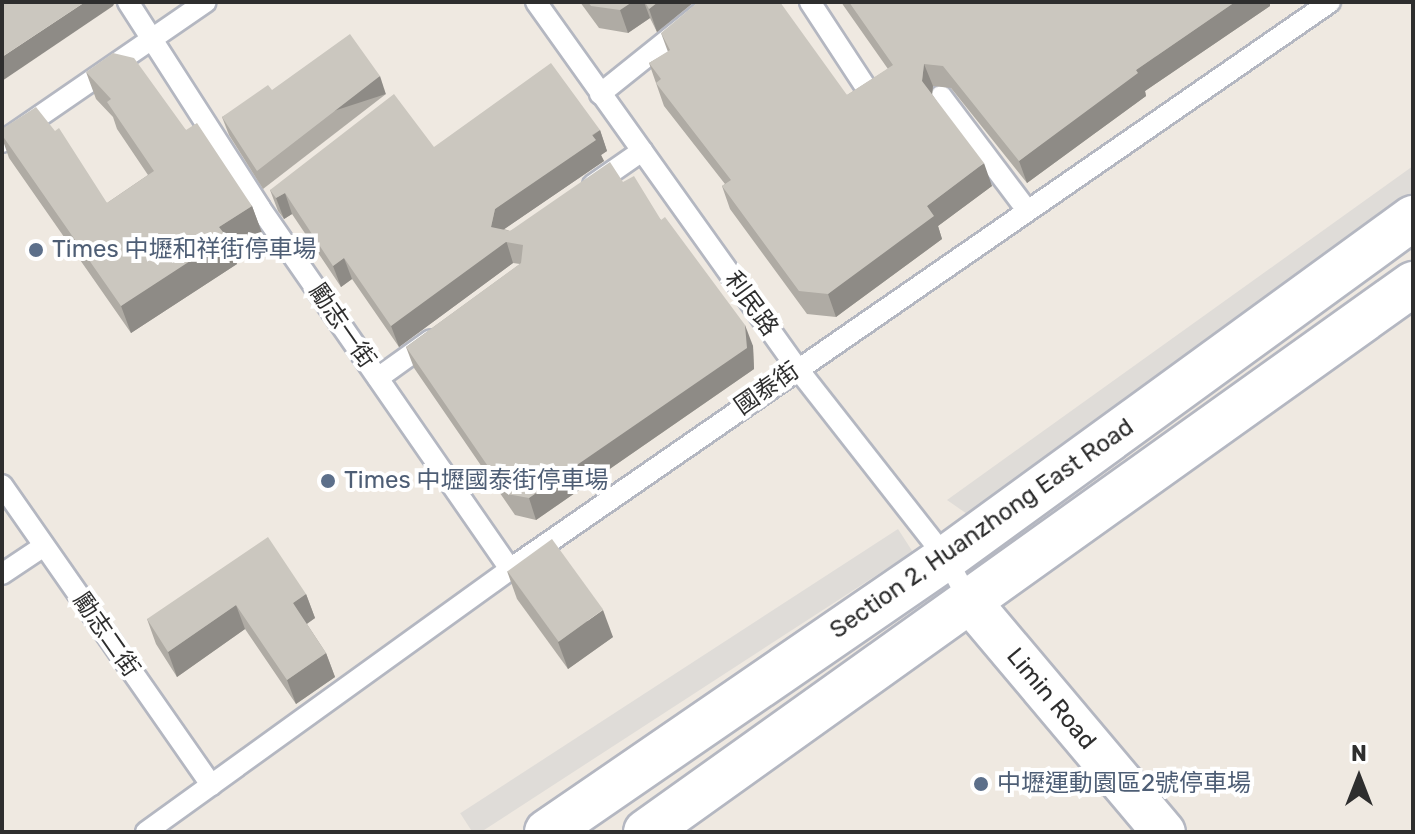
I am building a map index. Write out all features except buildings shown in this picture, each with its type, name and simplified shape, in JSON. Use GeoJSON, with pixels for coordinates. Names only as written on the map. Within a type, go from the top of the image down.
{"type":"FeatureCollection","features":[{"type":"Feature","properties":{"kind":"street","name":"Section 2, Huanzhong East Road"},"geometry":{"type":"LineString","coordinates":[[547,832],[946,558],[1413,218]]}},
{"type":"Feature","properties":{"kind":"street","name":"Section 2, Huanzhong East Road"},"geometry":{"type":"LineString","coordinates":[[646,832],[1413,284]]}},
{"type":"Feature","properties":{"kind":"street","name":"Limin Road"},"geometry":{"type":"LineString","coordinates":[[970,602],[1164,832]]}},
{"type":"Feature","properties":{"kind":"lane","name":"勵志一街"},"geometry":{"type":"LineString","coordinates":[[128,2],[266,204],[378,378],[510,569]]}},
{"type":"Feature","properties":{"kind":"lane"},"geometry":{"type":"LineString","coordinates":[[2,142],[206,2]]}},
{"type":"Feature","properties":{"kind":"lane","name":"利民路"},"geometry":{"type":"LineString","coordinates":[[536,2],[797,368],[946,558],[970,602]]}},
{"type":"Feature","properties":{"kind":"lane"},"geometry":{"type":"LineString","coordinates":[[600,94],[715,2]]}},
{"type":"Feature","properties":{"kind":"lane"},"geometry":{"type":"LineString","coordinates":[[810,2],[867,89]]}},
{"type":"Feature","properties":{"kind":"lane","name":"國泰街"},"geometry":{"type":"LineString","coordinates":[[146,832],[510,569],[1320,5]]}},
{"type":"Feature","properties":{"kind":"lane"},"geometry":{"type":"LineString","coordinates":[[941,96],[1027,210]]}},
{"type":"Feature","properties":{"kind":"lane"},"geometry":{"type":"LineString","coordinates":[[576,196],[642,151]]}},
{"type":"Feature","properties":{"kind":"lane"},"geometry":{"type":"LineString","coordinates":[[378,378],[450,326]]}},
{"type":"Feature","properties":{"kind":"lane","name":"勵志二街"},"geometry":{"type":"LineString","coordinates":[[2,485],[211,785]]}},
{"type":"Feature","properties":{"kind":"lane"},"geometry":{"type":"LineString","coordinates":[[2,574],[44,546]]}},
{"type":"Feature","properties":{"kind":"shaded area"},"geometry":{"type":"Polygon","coordinates":[[[1413,166],[1413,202],[970,516],[947,500],[1413,166]]]}},
{"type":"Feature","properties":{"kind":"shaded area"},"geometry":{"type":"Polygon","coordinates":[[[898,529],[913,552],[481,832],[472,832],[460,813],[898,529]]]}},
{"type":"Feature","properties":{"kind":"place","name":"Times 中壢和祥街停車場"},"geometry":{"type":"Point","coordinates":[36,250]}},
{"type":"Feature","properties":{"kind":"place","name":"Times 中壢國泰街停車場"},"geometry":{"type":"Point","coordinates":[328,481]}},
{"type":"Feature","properties":{"kind":"place","name":"中壢運動園區2號停車場"},"geometry":{"type":"Point","coordinates":[981,784]}}]}
